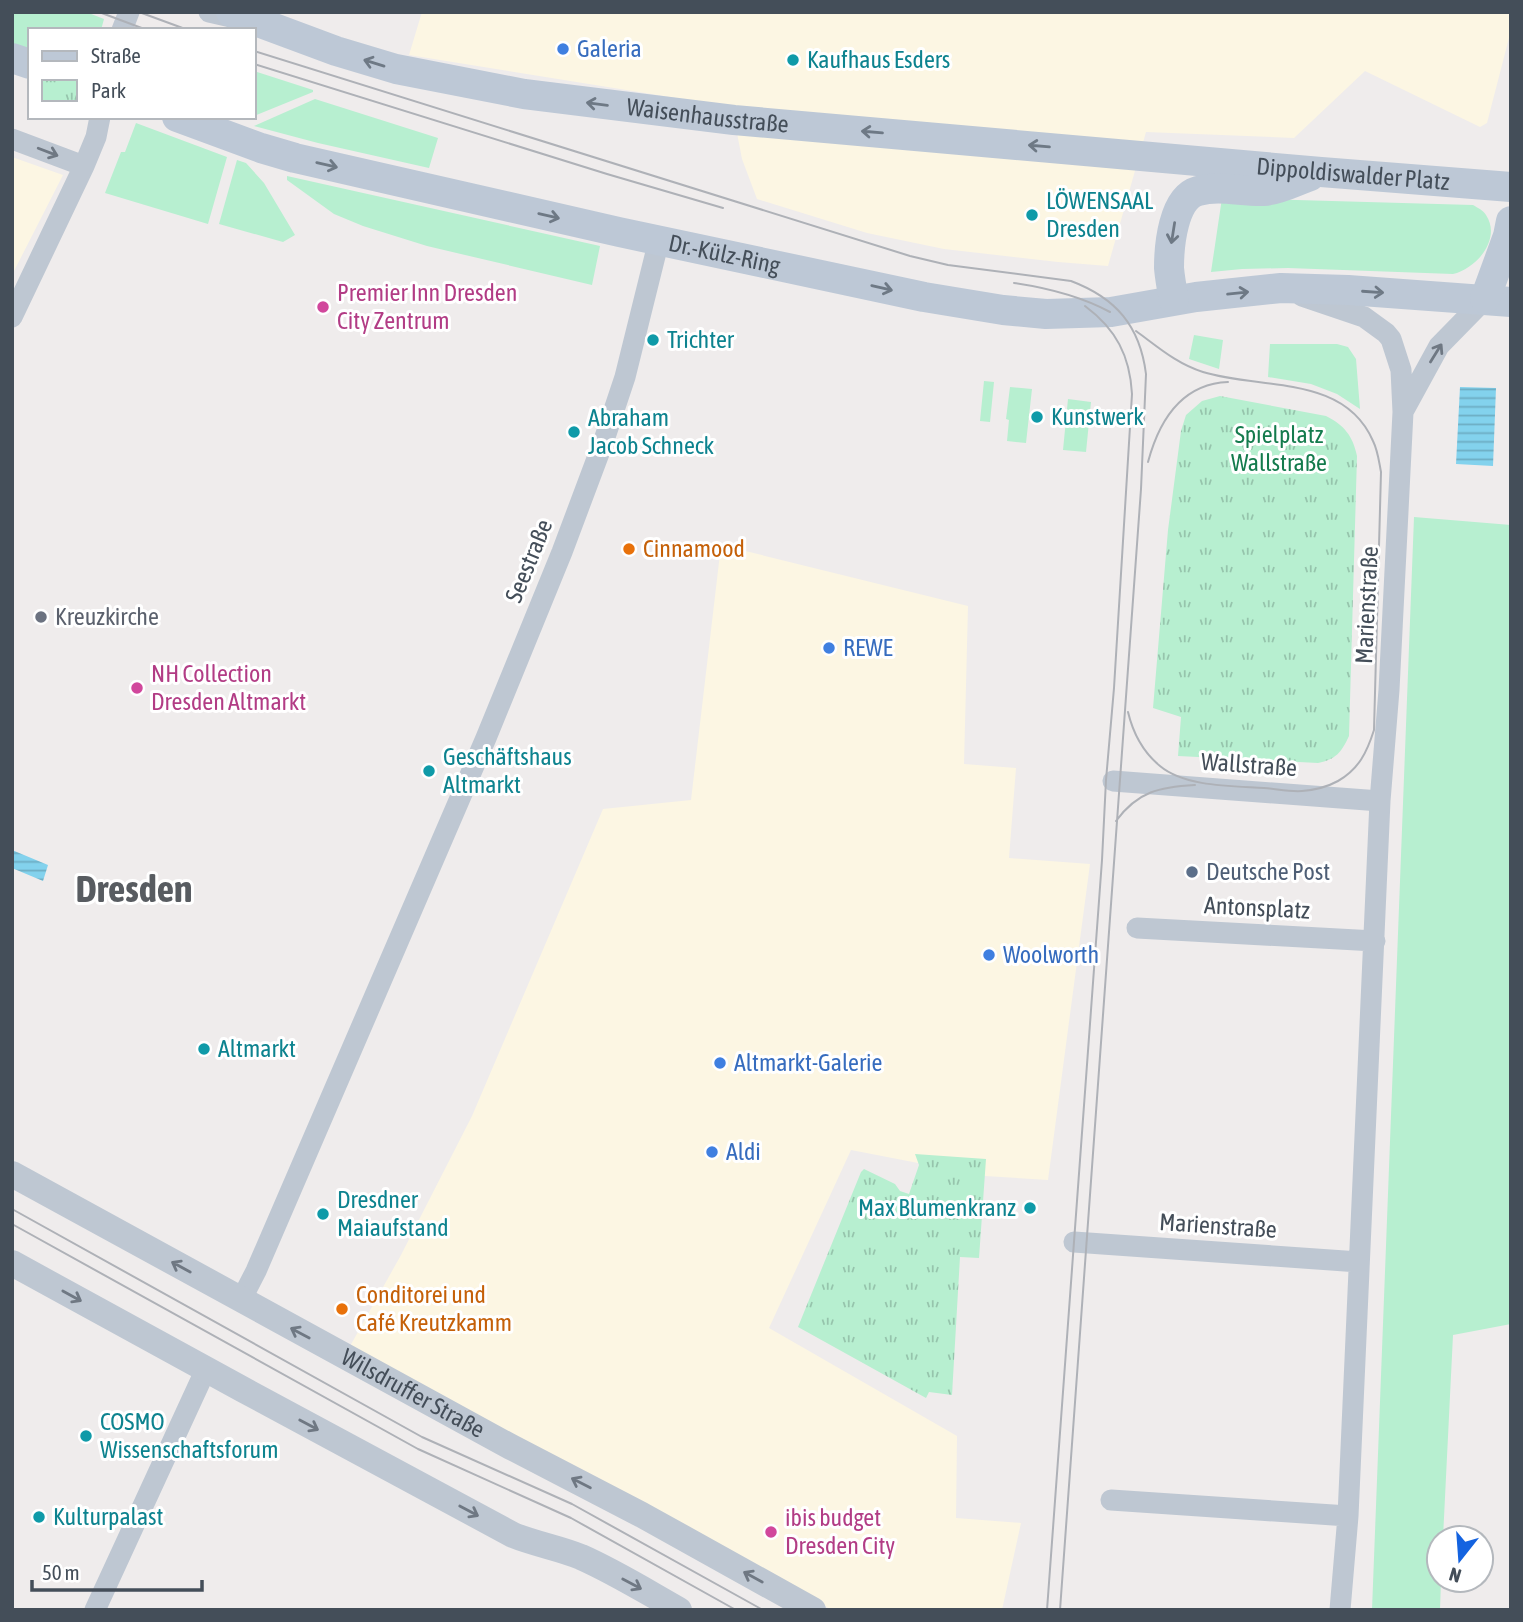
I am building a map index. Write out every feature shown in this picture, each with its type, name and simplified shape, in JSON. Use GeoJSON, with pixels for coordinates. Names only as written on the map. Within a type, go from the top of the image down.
{"type":"FeatureCollection","features":[{"type":"Feature","properties":{"kind":"main road","name":"Waisenhausstraße"},"geometry":{"type":"LineString","coordinates":[[231,12],[336,51],[396,69],[524,94],[712,118],[1195,160]]}},
{"type":"Feature","properties":{"kind":"main road","name":"Dr.-Külz-Ring"},"geometry":{"type":"LineString","coordinates":[[182,119],[295,158],[924,297],[1003,310],[1046,314],[1095,313],[1174,300],[1281,288]]}},
{"type":"Feature","properties":{"kind":"main road","name":"Dippoldiswalder Platz"},"geometry":{"type":"LineString","coordinates":[[1195,160],[1511,187]]}},
{"type":"Feature","properties":{"kind":"main road"},"geometry":{"type":"LineString","coordinates":[[1174,300],[1169,267],[1171,249],[1176,217],[1187,197],[1196,191],[1213,188],[1266,191],[1321,172]]}},
{"type":"Feature","properties":{"kind":"main road"},"geometry":{"type":"LineString","coordinates":[[1281,288],[1498,300],[1511,221]]}},
{"type":"Feature","properties":{"kind":"street"},"geometry":{"type":"LineString","coordinates":[[209,12],[270,26]]}},
{"type":"Feature","properties":{"kind":"street"},"geometry":{"type":"LineString","coordinates":[[12,317],[84,166],[96,137],[100,119]]}},
{"type":"Feature","properties":{"kind":"street"},"geometry":{"type":"LineString","coordinates":[[12,139],[84,166]]}},
{"type":"Feature","properties":{"kind":"street","name":"Seestraße"},"geometry":{"type":"LineString","coordinates":[[241,1300],[256,1271],[486,738],[562,552],[604,440],[632,354],[659,240]]}},
{"type":"Feature","properties":{"kind":"street","name":"Marienstraße"},"geometry":{"type":"LineString","coordinates":[[1281,288],[1364,317],[1386,333],[1391,339],[1401,370],[1403,412],[1389,690],[1380,801],[1348,1516],[1340,1610]]}},
{"type":"Feature","properties":{"kind":"street","name":"Marienstraße"},"geometry":{"type":"LineString","coordinates":[[1403,412],[1440,346],[1498,300]]}},
{"type":"Feature","properties":{"kind":"street","name":"Wallstraße"},"geometry":{"type":"LineString","coordinates":[[1113,780],[1380,801]]}},
{"type":"Feature","properties":{"kind":"street","name":"Antonsplatz"},"geometry":{"type":"LineString","coordinates":[[1137,928],[1375,941]]}},
{"type":"Feature","properties":{"kind":"street","name":"Wilsdruffer Straße"},"geometry":{"type":"LineString","coordinates":[[12,1174],[813,1610]]}},
{"type":"Feature","properties":{"kind":"street","name":"Marienstraße"},"geometry":{"type":"LineString","coordinates":[[1074,1242],[1359,1262]]}},
{"type":"Feature","properties":{"kind":"street"},"geometry":{"type":"LineString","coordinates":[[12,1263],[513,1535],[585,1559],[679,1610]]}},
{"type":"Feature","properties":{"kind":"street"},"geometry":{"type":"LineString","coordinates":[[95,1610],[206,1369]]}},
{"type":"Feature","properties":{"kind":"street"},"geometry":{"type":"LineString","coordinates":[[1111,1500],[1348,1516]]}},
{"type":"Feature","properties":{"kind":"shaded area"},"geometry":{"type":"Polygon","coordinates":[[[422,12],[1511,12],[1511,30],[1487,123],[1480,127],[1365,71],[1294,138],[1146,132],[1108,266],[944,249],[867,233],[757,199],[742,159],[732,107],[409,55],[422,12]]]}},
{"type":"Feature","properties":{"kind":"shaded area"},"geometry":{"type":"Polygon","coordinates":[[[12,157],[63,175],[12,275],[12,157]]]}},
{"type":"Feature","properties":{"kind":"shaded area"},"geometry":{"type":"Polygon","coordinates":[[[721,545],[968,606],[964,764],[1016,768],[1009,858],[1090,864],[1048,1180],[985,1176],[851,1150],[769,1328],[957,1436],[956,1518],[1021,1523],[1002,1610],[832,1610],[349,1348],[401,1255],[472,1116],[603,809],[691,800],[721,545]]]}},
{"type":"Feature","properties":{"kind":"green space"},"geometry":{"type":"Polygon","coordinates":[[[12,12],[86,12],[104,19],[102,28],[28,28],[28,49],[12,44],[12,12]]]}},
{"type":"Feature","properties":{"kind":"green space"},"geometry":{"type":"Polygon","coordinates":[[[256,72],[313,92],[256,115],[256,72]]]}},
{"type":"Feature","properties":{"kind":"green space"},"geometry":{"type":"Polygon","coordinates":[[[315,99],[438,138],[429,168],[254,126],[315,99]]]}},
{"type":"Feature","properties":{"kind":"green space"},"geometry":{"type":"Polygon","coordinates":[[[136,123],[227,157],[208,224],[105,193],[136,123]]]}},
{"type":"Feature","properties":{"kind":"green space"},"geometry":{"type":"Polygon","coordinates":[[[237,160],[246,163],[264,183],[295,235],[283,242],[219,224],[237,160]]]}},
{"type":"Feature","properties":{"kind":"green space"},"geometry":{"type":"Polygon","coordinates":[[[287,176],[600,246],[592,285],[427,246],[363,226],[334,214],[287,180],[287,176]]]}},
{"type":"Feature","properties":{"kind":"green space"},"geometry":{"type":"Polygon","coordinates":[[[1222,198],[1473,205],[1486,215],[1491,234],[1489,243],[1478,259],[1453,274],[1288,268],[1211,272],[1222,198]]]}},
{"type":"Feature","properties":{"kind":"green space"},"geometry":{"type":"Polygon","coordinates":[[[1194,335],[1223,340],[1219,369],[1189,359],[1194,335]]]}},
{"type":"Feature","properties":{"kind":"green space"},"geometry":{"type":"Polygon","coordinates":[[[1270,344],[1337,344],[1348,347],[1356,359],[1360,409],[1337,394],[1311,384],[1268,377],[1270,344]]]}},
{"type":"Feature","properties":{"kind":"green space"},"geometry":{"type":"Polygon","coordinates":[[[984,381],[994,382],[990,422],[980,421],[984,381]]]}},
{"type":"Feature","properties":{"kind":"green space"},"geometry":{"type":"Polygon","coordinates":[[[1010,387],[1032,389],[1026,443],[1007,441],[1009,420],[1006,419],[1010,387]]]}},
{"type":"Feature","properties":{"kind":"green space","name":"Spielplatz Wallstraße"},"geometry":{"type":"Polygon","coordinates":[[[1220,396],[1326,416],[1347,432],[1357,456],[1349,736],[1334,757],[1318,763],[1178,756],[1181,717],[1153,708],[1168,530],[1181,431],[1186,415],[1202,401],[1220,396]]]}},
{"type":"Feature","properties":{"kind":"green space"},"geometry":{"type":"Polygon","coordinates":[[[1068,399],[1091,402],[1086,452],[1063,450],[1068,399]]]}},
{"type":"Feature","properties":{"kind":"green space"},"geometry":{"type":"Polygon","coordinates":[[[1414,517],[1511,525],[1511,1324],[1453,1335],[1444,1524],[1425,1524],[1425,1594],[1441,1594],[1440,1610],[1372,1610],[1414,517]]]}},
{"type":"Feature","properties":{"kind":"green space"},"geometry":{"type":"Polygon","coordinates":[[[915,1154],[986,1159],[979,1258],[960,1257],[952,1395],[929,1392],[926,1398],[798,1327],[861,1172],[864,1169],[909,1194],[919,1165],[915,1154]]]}},
{"type":"Feature","properties":{"kind":"water"},"geometry":{"type":"Polygon","coordinates":[[[1460,387],[1496,388],[1493,466],[1456,464],[1460,387]]]}},
{"type":"Feature","properties":{"kind":"water"},"geometry":{"type":"Polygon","coordinates":[[[12,850],[48,865],[43,881],[12,868],[12,850]]]}},
{"type":"Feature","properties":{"kind":"tram line"},"geometry":{"type":"LineString","coordinates":[[99,12],[142,28]]}},
{"type":"Feature","properties":{"kind":"tram line"},"geometry":{"type":"LineString","coordinates":[[139,12],[183,28]]}},
{"type":"Feature","properties":{"kind":"tram line"},"geometry":{"type":"LineString","coordinates":[[256,52],[910,256],[948,265],[1071,281],[1113,305],[1131,328],[1143,357],[1146,374],[1141,489],[1060,1610]]}},
{"type":"Feature","properties":{"kind":"tram line"},"geometry":{"type":"LineString","coordinates":[[256,65],[723,208]]}},
{"type":"Feature","properties":{"kind":"tram line"},"geometry":{"type":"LineString","coordinates":[[1014,283],[1064,293],[1110,312]]}},
{"type":"Feature","properties":{"kind":"tram line"},"geometry":{"type":"LineString","coordinates":[[1047,1610],[1102,860],[1132,394],[1128,367],[1119,344],[1105,324],[1085,306]]}},
{"type":"Feature","properties":{"kind":"tram line"},"geometry":{"type":"LineString","coordinates":[[1128,712],[1140,742],[1154,761],[1170,773],[1196,782],[1302,791],[1330,785],[1352,771],[1365,753],[1374,730],[1381,472],[1373,441],[1360,420],[1342,404],[1322,394],[1299,388],[1226,377],[1194,369],[1176,360],[1136,331]]}},
{"type":"Feature","properties":{"kind":"tram line"},"geometry":{"type":"LineString","coordinates":[[1148,462],[1159,432],[1174,407],[1197,390],[1228,382]]}},
{"type":"Feature","properties":{"kind":"tram line"},"geometry":{"type":"LineString","coordinates":[[1116,821],[1133,803],[1151,792],[1195,785]]}},
{"type":"Feature","properties":{"kind":"tram line"},"geometry":{"type":"LineString","coordinates":[[12,1209],[422,1437],[572,1504],[763,1610]]}},
{"type":"Feature","properties":{"kind":"tram line"},"geometry":{"type":"LineString","coordinates":[[12,1224],[418,1449],[571,1518],[736,1610]]}},
{"type":"Feature","properties":{"kind":"place","name":"Galeria"},"geometry":{"type":"Point","coordinates":[563,49]}},
{"type":"Feature","properties":{"kind":"place","name":"Kaufhaus Esders"},"geometry":{"type":"Point","coordinates":[793,60]}},
{"type":"Feature","properties":{"kind":"place","name":"LÖWENSAAL Dresden"},"geometry":{"type":"Point","coordinates":[1032,215]}},
{"type":"Feature","properties":{"kind":"place","name":"Premier Inn Dresden City Zentrum"},"geometry":{"type":"Point","coordinates":[323,307]}},
{"type":"Feature","properties":{"kind":"place","name":"Trichter"},"geometry":{"type":"Point","coordinates":[653,340]}},
{"type":"Feature","properties":{"kind":"place","name":"Kunstwerk"},"geometry":{"type":"Point","coordinates":[1037,417]}},
{"type":"Feature","properties":{"kind":"place","name":"Abraham Jacob Schneck"},"geometry":{"type":"Point","coordinates":[574,432]}},
{"type":"Feature","properties":{"kind":"place","name":"Cinnamood"},"geometry":{"type":"Point","coordinates":[629,549]}},
{"type":"Feature","properties":{"kind":"place","name":"Kreuzkirche"},"geometry":{"type":"Point","coordinates":[41,617]}},
{"type":"Feature","properties":{"kind":"place","name":"REWE"},"geometry":{"type":"Point","coordinates":[829,648]}},
{"type":"Feature","properties":{"kind":"place","name":"NH Collection Dresden Altmarkt"},"geometry":{"type":"Point","coordinates":[137,688]}},
{"type":"Feature","properties":{"kind":"place","name":"Geschäftshaus Altmarkt"},"geometry":{"type":"Point","coordinates":[429,771]}},
{"type":"Feature","properties":{"kind":"place","name":"Deutsche Post"},"geometry":{"type":"Point","coordinates":[1192,872]}},
{"type":"Feature","properties":{"kind":"place","name":"Woolworth"},"geometry":{"type":"Point","coordinates":[989,955]}},
{"type":"Feature","properties":{"kind":"place","name":"Altmarkt"},"geometry":{"type":"Point","coordinates":[204,1049]}},
{"type":"Feature","properties":{"kind":"place","name":"Altmarkt-Galerie"},"geometry":{"type":"Point","coordinates":[720,1063]}},
{"type":"Feature","properties":{"kind":"place","name":"Aldi"},"geometry":{"type":"Point","coordinates":[712,1152]}},
{"type":"Feature","properties":{"kind":"place","name":"Max Blumenkranz"},"geometry":{"type":"Point","coordinates":[1030,1208]}},
{"type":"Feature","properties":{"kind":"place","name":"Dresdner Maiaufstand"},"geometry":{"type":"Point","coordinates":[323,1214]}},
{"type":"Feature","properties":{"kind":"place","name":"Conditorei und Café Kreutzkamm"},"geometry":{"type":"Point","coordinates":[342,1309]}},
{"type":"Feature","properties":{"kind":"place","name":"COSMO Wissenschaftsforum"},"geometry":{"type":"Point","coordinates":[86,1436]}},
{"type":"Feature","properties":{"kind":"place","name":"Kulturpalast"},"geometry":{"type":"Point","coordinates":[39,1517]}},
{"type":"Feature","properties":{"kind":"place","name":"ibis budget Dresden City"},"geometry":{"type":"Point","coordinates":[771,1532]}},
{"type":"Feature","properties":{"kind":"district","name":"Dresden"},"geometry":{"type":"Point","coordinates":[134,889]}}]}
